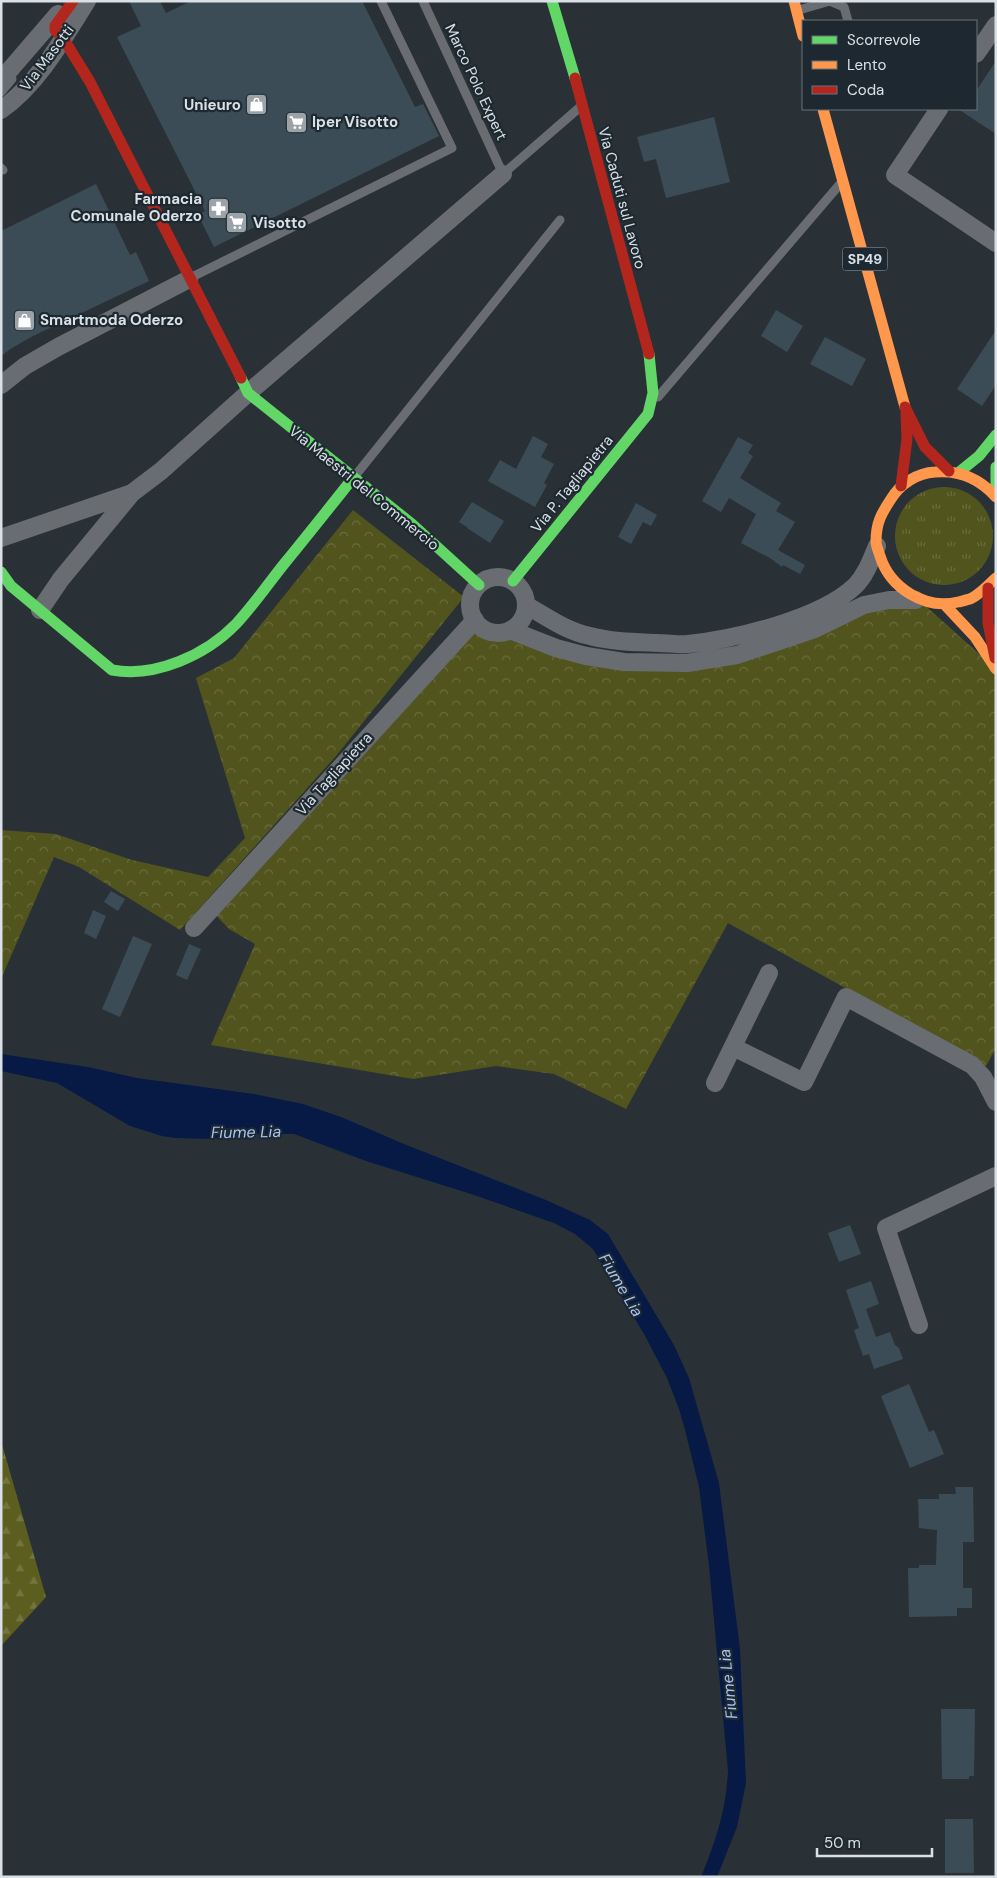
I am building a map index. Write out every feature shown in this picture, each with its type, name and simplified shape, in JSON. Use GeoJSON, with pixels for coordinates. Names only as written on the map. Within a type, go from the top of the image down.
{"type":"FeatureCollection","features":[{"type":"Feature","properties":{"kind":"street","name":"Via Masotti"},"geometry":{"type":"LineString","coordinates":[[1,80],[68,1]]}},
{"type":"Feature","properties":{"kind":"street"},"geometry":{"type":"LineString","coordinates":[[73,1],[55,26],[55,30],[63,38],[90,82],[248,393]]}},
{"type":"Feature","properties":{"kind":"street","name":"Via Masotti"},"geometry":{"type":"LineString","coordinates":[[1,110],[29,85],[87,1]]}},
{"type":"Feature","properties":{"kind":"street","name":"Via Caduti sul Lavoro"},"geometry":{"type":"LineString","coordinates":[[552,1],[650,356],[653,391],[652,404]]}},
{"type":"Feature","properties":{"kind":"street"},"geometry":{"type":"LineString","coordinates":[[796,6],[802,32]]}},
{"type":"Feature","properties":{"kind":"street"},"geometry":{"type":"LineString","coordinates":[[977,53],[996,25]]}},
{"type":"Feature","properties":{"kind":"street","name":"SP49"},"geometry":{"type":"LineString","coordinates":[[824,110],[906,410],[925,447],[953,472],[979,481],[996,497]]}},
{"type":"Feature","properties":{"kind":"street"},"geometry":{"type":"LineString","coordinates":[[938,110],[895,175],[996,243]]}},
{"type":"Feature","properties":{"kind":"street"},"geometry":{"type":"LineString","coordinates":[[40,610],[61,580],[132,493],[161,471],[248,393],[503,174]]}},
{"type":"Feature","properties":{"kind":"street"},"geometry":{"type":"LineString","coordinates":[[1,385],[25,366],[58,347],[189,279]]}},
{"type":"Feature","properties":{"kind":"street","name":"Via Maestri del Commercio"},"geometry":{"type":"LineString","coordinates":[[248,393],[412,524],[479,585]]}},
{"type":"Feature","properties":{"kind":"street","name":"Via P. Tagliapietra"},"geometry":{"type":"LineString","coordinates":[[513,581],[648,414],[652,404]]}},
{"type":"Feature","properties":{"kind":"street","name":"SP49"},"geometry":{"type":"LineString","coordinates":[[901,486],[907,439],[906,410]]}},
{"type":"Feature","properties":{"kind":"street"},"geometry":{"type":"LineString","coordinates":[[992,583],[975,597],[961,603],[932,604],[919,600],[903,592],[890,579],[881,563],[877,546],[877,529],[881,512],[901,486],[916,477],[932,472],[953,472],[973,464],[996,435]]}},
{"type":"Feature","properties":{"kind":"street"},"geometry":{"type":"LineString","coordinates":[[996,467],[996,488]]}},
{"type":"Feature","properties":{"kind":"street"},"geometry":{"type":"LineString","coordinates":[[1,572],[11,586],[112,670],[129,673],[146,671],[179,662],[222,638],[236,624],[353,478]]}},
{"type":"Feature","properties":{"kind":"street"},"geometry":{"type":"LineString","coordinates":[[1,538],[132,493]]}},
{"type":"Feature","properties":{"kind":"street"},"geometry":{"type":"LineString","coordinates":[[526,605],[563,628],[590,636],[624,642],[687,644],[736,636],[804,616],[840,598],[856,584],[868,568],[877,546]]}},
{"type":"Feature","properties":{"kind":"street"},"geometry":{"type":"LineString","coordinates":[[499,577],[513,581],[520,588],[524,596],[526,605],[522,619],[510,630],[502,632],[488,630],[475,620],[471,611],[470,602],[473,592],[479,585],[492,578],[499,577]]}},
{"type":"Feature","properties":{"kind":"street"},"geometry":{"type":"LineString","coordinates":[[992,583],[986,614],[987,629],[996,660]]}},
{"type":"Feature","properties":{"kind":"street"},"geometry":{"type":"LineString","coordinates":[[510,630],[556,648],[586,656],[624,662],[687,663],[737,655],[815,629],[864,605],[889,600],[919,600]]}},
{"type":"Feature","properties":{"kind":"street"},"geometry":{"type":"LineString","coordinates":[[946,605],[974,637],[996,670]]}},
{"type":"Feature","properties":{"kind":"street","name":"Via Tagliapietra"},"geometry":{"type":"LineString","coordinates":[[194,928],[475,620]]}},
{"type":"Feature","properties":{"kind":"street"},"geometry":{"type":"LineString","coordinates":[[715,1084],[769,973]]}},
{"type":"Feature","properties":{"kind":"street"},"geometry":{"type":"LineString","coordinates":[[733,1047],[804,1082],[846,996],[972,1065],[983,1077],[996,1102]]}},
{"type":"Feature","properties":{"kind":"street"},"geometry":{"type":"LineString","coordinates":[[919,1325],[886,1228],[996,1176]]}},
{"type":"Feature","properties":{"kind":"lane"},"geometry":{"type":"LineString","coordinates":[[189,279],[452,148],[382,1]]}},
{"type":"Feature","properties":{"kind":"lane","name":"Marco Polo Expert"},"geometry":{"type":"LineString","coordinates":[[423,1],[503,174]]}},
{"type":"Feature","properties":{"kind":"lane"},"geometry":{"type":"LineString","coordinates":[[796,6],[830,1],[844,6],[848,20]]}},
{"type":"Feature","properties":{"kind":"lane"},"geometry":{"type":"LineString","coordinates":[[1,92],[26,63],[28,50]]}},
{"type":"Feature","properties":{"kind":"lane"},"geometry":{"type":"LineString","coordinates":[[503,174],[582,106]]}},
{"type":"Feature","properties":{"kind":"lane"},"geometry":{"type":"LineString","coordinates":[[652,404],[843,180]]}},
{"type":"Feature","properties":{"kind":"lane"},"geometry":{"type":"LineString","coordinates":[[353,478],[560,220]]}},
{"type":"Feature","properties":{"kind":"green space"},"geometry":{"type":"Polygon","coordinates":[[[944,487],[963,490],[979,501],[990,517],[993,536],[990,555],[979,571],[963,582],[944,585],[925,582],[909,571],[898,555],[895,536],[898,517],[909,501],[925,490],[944,487]]]}},
{"type":"Feature","properties":{"kind":"green space"},"geometry":{"type":"Polygon","coordinates":[[[353,510],[464,597],[336,756],[180,930],[79,867],[54,857],[1,979],[1,830],[56,834],[132,860],[208,877],[245,838],[196,678],[234,658],[353,510]]]}},
{"type":"Feature","properties":{"kind":"green space"},"geometry":{"type":"Polygon","coordinates":[[[919,600],[996,669],[996,1048],[986,1066],[728,923],[626,1109],[554,1074],[496,1066],[413,1079],[211,1045],[255,944],[229,929],[211,910],[477,623],[488,631],[502,632],[556,648],[687,663],[864,605],[919,600]]]}},
{"type":"Feature","properties":{"kind":"green space"},"geometry":{"type":"Polygon","coordinates":[[[1,1441],[46,1597],[1,1646],[1,1441]]]}},
{"type":"Feature","properties":{"kind":"water","name":"Fiume Lia"},"geometry":{"type":"Polygon","coordinates":[[[1,1054],[88,1067],[137,1078],[254,1094],[303,1104],[341,1117],[546,1200],[590,1220],[608,1234],[674,1345],[689,1378],[719,1483],[740,1649],[746,1783],[737,1827],[717,1877],[701,1877],[719,1825],[725,1799],[728,1771],[709,1566],[699,1487],[679,1409],[667,1378],[644,1334],[593,1249],[575,1234],[554,1223],[474,1195],[366,1161],[294,1134],[250,1134],[211,1139],[175,1138],[130,1126],[57,1083],[1,1071],[1,1054]]]}},
{"type":"Feature","properties":{"kind":"building","name":"Iper Visotto"},"geometry":{"type":"Polygon","coordinates":[[[129,1],[160,1],[166,13],[191,1],[362,1],[415,107],[423,104],[439,136],[214,247],[198,215],[205,211],[117,37],[141,26],[129,1]]]}},
{"type":"Feature","properties":{"kind":"building"},"geometry":{"type":"Polygon","coordinates":[[[996,61],[996,134],[960,110],[977,110],[977,90],[996,61]]]}},
{"type":"Feature","properties":{"kind":"building"},"geometry":{"type":"Polygon","coordinates":[[[714,117],[730,182],[666,198],[656,159],[644,162],[637,137],[714,117]]]}},
{"type":"Feature","properties":{"kind":"building"},"geometry":{"type":"Polygon","coordinates":[[[96,184],[130,255],[136,252],[149,281],[33,336],[1,356],[1,231],[96,184]]]}},
{"type":"Feature","properties":{"kind":"building"},"geometry":{"type":"Polygon","coordinates":[[[776,310],[803,326],[787,352],[761,336],[776,310]]]}},
{"type":"Feature","properties":{"kind":"building"},"geometry":{"type":"Polygon","coordinates":[[[996,330],[996,385],[982,406],[957,389],[996,330]]]}},
{"type":"Feature","properties":{"kind":"building"},"geometry":{"type":"Polygon","coordinates":[[[825,337],[866,359],[852,386],[810,364],[825,337]]]}},
{"type":"Feature","properties":{"kind":"building"},"geometry":{"type":"Polygon","coordinates":[[[533,436],[548,444],[541,457],[554,464],[544,483],[547,485],[535,507],[488,481],[500,460],[516,469],[533,436]]]}},
{"type":"Feature","properties":{"kind":"building"},"geometry":{"type":"Polygon","coordinates":[[[738,437],[753,445],[748,453],[753,456],[740,478],[781,503],[776,511],[795,522],[778,550],[805,565],[800,574],[783,565],[782,567],[770,558],[741,543],[756,514],[729,498],[721,512],[702,501],[738,437]]]}},
{"type":"Feature","properties":{"kind":"building"},"geometry":{"type":"Polygon","coordinates":[[[472,502],[504,521],[490,543],[459,522],[472,502]]]}},
{"type":"Feature","properties":{"kind":"building"},"geometry":{"type":"Polygon","coordinates":[[[636,503],[657,515],[651,526],[643,522],[631,544],[618,537],[636,503]]]}},
{"type":"Feature","properties":{"kind":"building"},"geometry":{"type":"Polygon","coordinates":[[[111,891],[125,899],[118,911],[104,902],[111,891]]]}},
{"type":"Feature","properties":{"kind":"building"},"geometry":{"type":"Polygon","coordinates":[[[93,910],[106,916],[96,939],[84,933],[93,910]]]}},
{"type":"Feature","properties":{"kind":"building"},"geometry":{"type":"Polygon","coordinates":[[[133,936],[152,944],[120,1017],[102,1009],[133,936]]]}},
{"type":"Feature","properties":{"kind":"building"},"geometry":{"type":"Polygon","coordinates":[[[189,944],[201,949],[187,980],[176,975],[189,944]]]}},
{"type":"Feature","properties":{"kind":"building"},"geometry":{"type":"Polygon","coordinates":[[[850,1225],[861,1254],[839,1262],[828,1233],[850,1225]]]}},
{"type":"Feature","properties":{"kind":"building"},"geometry":{"type":"Polygon","coordinates":[[[871,1281],[879,1304],[866,1309],[876,1337],[890,1332],[903,1359],[874,1369],[869,1354],[863,1356],[854,1330],[859,1328],[846,1290],[871,1281]]]}},
{"type":"Feature","properties":{"kind":"building"},"geometry":{"type":"Polygon","coordinates":[[[909,1384],[929,1432],[934,1430],[944,1454],[910,1468],[881,1396],[909,1384]]]}},
{"type":"Feature","properties":{"kind":"building"},"geometry":{"type":"Polygon","coordinates":[[[955,1487],[973,1487],[974,1542],[963,1542],[963,1588],[972,1588],[972,1608],[957,1608],[957,1616],[909,1617],[908,1568],[919,1568],[919,1565],[936,1565],[937,1530],[919,1528],[918,1499],[939,1499],[939,1494],[956,1494],[955,1487]]]}},
{"type":"Feature","properties":{"kind":"building"},"geometry":{"type":"Polygon","coordinates":[[[941,1709],[975,1709],[974,1776],[969,1776],[969,1779],[942,1779],[941,1709]]]}},
{"type":"Feature","properties":{"kind":"building"},"geometry":{"type":"Polygon","coordinates":[[[945,1819],[973,1819],[974,1873],[945,1873],[945,1819]]]}},
{"type":"Feature","properties":{"kind":"traffic: fast"},"geometry":{"type":"LineString","coordinates":[[552,1],[575,78]]}},
{"type":"Feature","properties":{"kind":"traffic: fast"},"geometry":{"type":"LineString","coordinates":[[513,581],[648,414],[653,393],[649,354]]}},
{"type":"Feature","properties":{"kind":"traffic: fast"},"geometry":{"type":"LineString","coordinates":[[241,378],[248,393],[412,524],[479,585]]}},
{"type":"Feature","properties":{"kind":"traffic: fast"},"geometry":{"type":"LineString","coordinates":[[958,473],[979,456],[996,435]]}},
{"type":"Feature","properties":{"kind":"traffic: fast"},"geometry":{"type":"LineString","coordinates":[[996,467],[996,488]]}},
{"type":"Feature","properties":{"kind":"traffic: fast"},"geometry":{"type":"LineString","coordinates":[[1,572],[11,586],[112,670],[128,672],[145,671],[162,667],[179,662],[195,654],[224,635],[236,624],[353,478]]}},
{"type":"Feature","properties":{"kind":"traffic: slow"},"geometry":{"type":"LineString","coordinates":[[794,1],[802,32]]}},
{"type":"Feature","properties":{"kind":"traffic: slow"},"geometry":{"type":"LineString","coordinates":[[823,110],[905,407]]}},
{"type":"Feature","properties":{"kind":"traffic: slow"},"geometry":{"type":"LineString","coordinates":[[996,497],[983,485],[961,474],[928,473],[916,477],[904,484],[884,509],[877,529],[876,542],[885,567],[900,587],[910,594],[933,603],[946,604],[967,600],[979,594],[996,578]]}},
{"type":"Feature","properties":{"kind":"traffic: slow"},"geometry":{"type":"LineString","coordinates":[[945,605],[975,637],[996,669]]}},
{"type":"Feature","properties":{"kind":"traffic: jam"},"geometry":{"type":"LineString","coordinates":[[73,1],[55,26],[55,30],[63,38],[90,82],[241,378]]}},
{"type":"Feature","properties":{"kind":"traffic: jam"},"geometry":{"type":"LineString","coordinates":[[575,78],[649,354]]}},
{"type":"Feature","properties":{"kind":"traffic: jam"},"geometry":{"type":"LineString","coordinates":[[905,407],[925,447],[949,471]]}},
{"type":"Feature","properties":{"kind":"traffic: jam"},"geometry":{"type":"LineString","coordinates":[[901,486],[907,439],[906,414]]}},
{"type":"Feature","properties":{"kind":"traffic: jam"},"geometry":{"type":"LineString","coordinates":[[988,588],[988,623],[995,658]]}},
{"type":"Feature","properties":{"kind":"place","name":"Unieuro"},"geometry":{"type":"Point","coordinates":[257,105]}},
{"type":"Feature","properties":{"kind":"place","name":"Iper Visotto"},"geometry":{"type":"Point","coordinates":[296,122]}},
{"type":"Feature","properties":{"kind":"place","name":"Farmacia Comunale Oderzo"},"geometry":{"type":"Point","coordinates":[218,208]}},
{"type":"Feature","properties":{"kind":"place","name":"Visotto"},"geometry":{"type":"Point","coordinates":[237,223]}},
{"type":"Feature","properties":{"kind":"place","name":"Smartmoda Oderzo"},"geometry":{"type":"Point","coordinates":[24,320]}}]}
